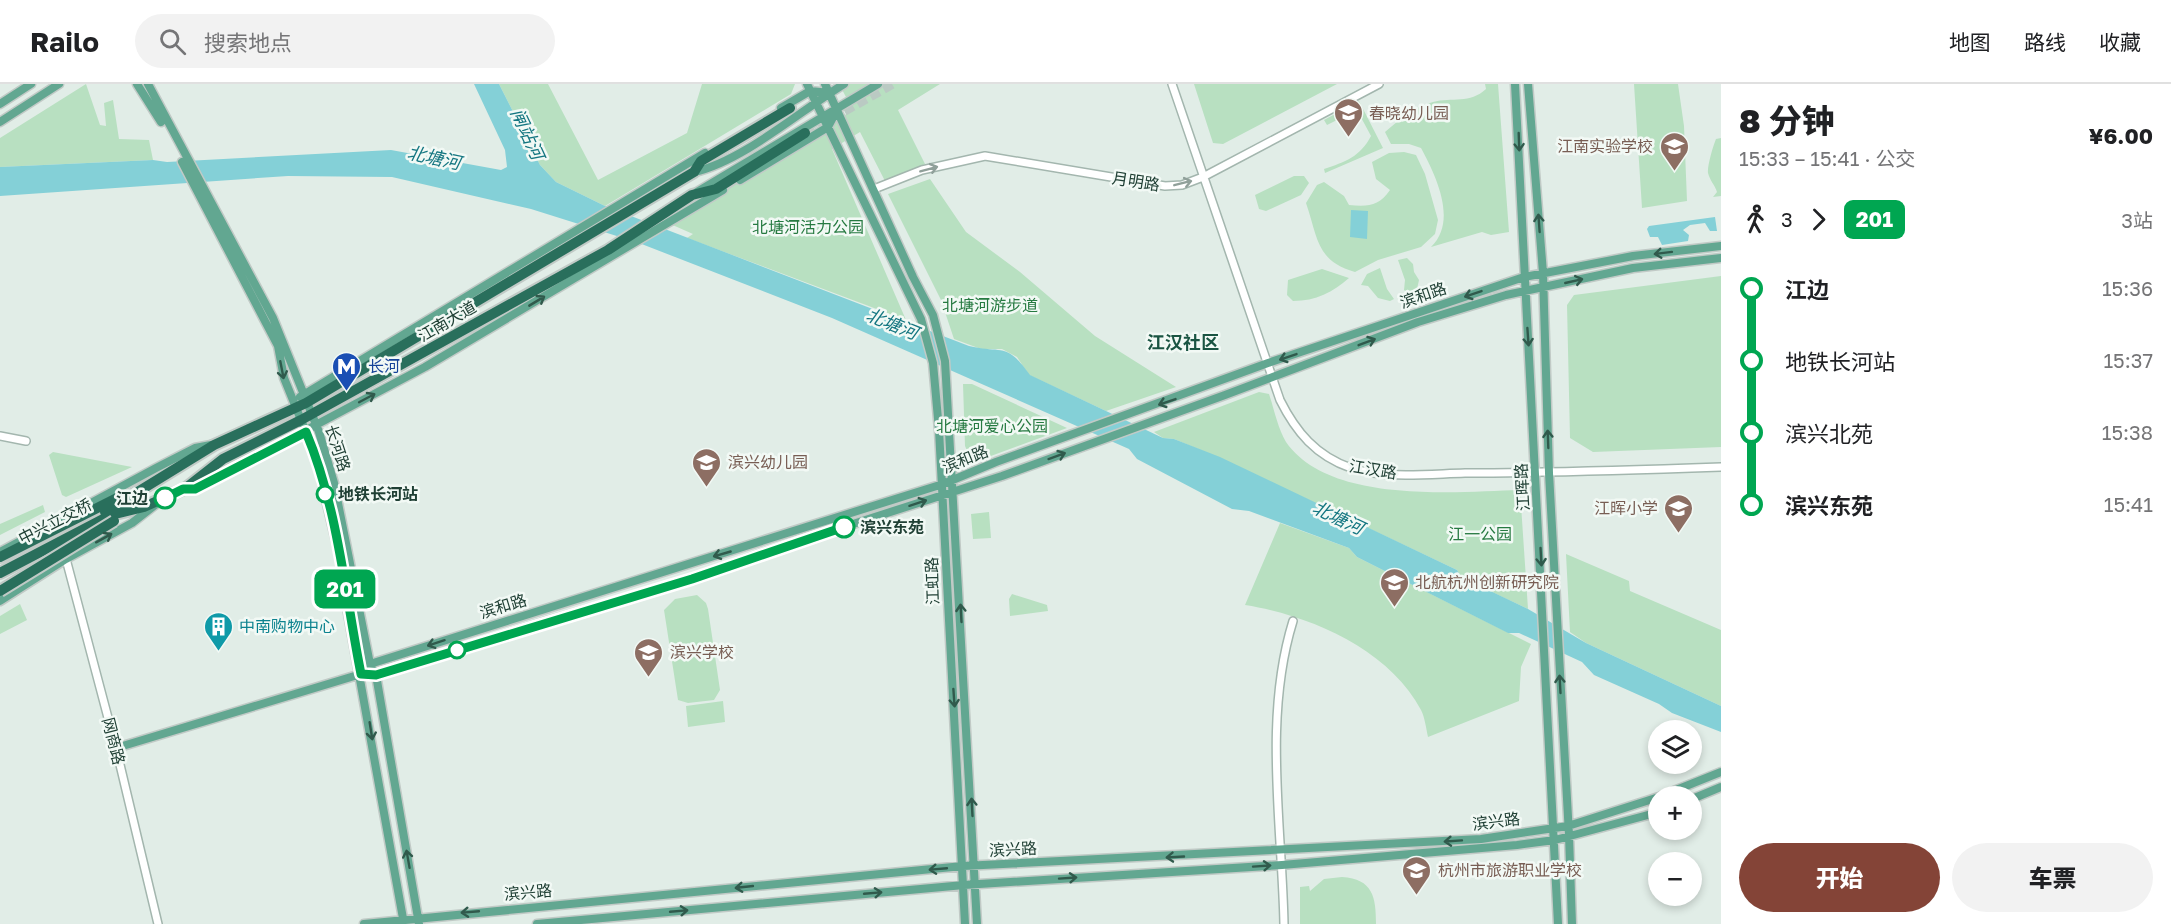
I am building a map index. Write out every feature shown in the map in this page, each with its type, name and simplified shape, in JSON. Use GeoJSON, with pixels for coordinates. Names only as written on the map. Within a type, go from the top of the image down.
{"type":"FeatureCollection","features":[{"type":"Feature","properties":{"kind":"highway"},"geometry":{"type":"LineString","coordinates":[[694,172],[701,161],[790,108]]}},
{"type":"Feature","properties":{"kind":"highway"},"geometry":{"type":"LineString","coordinates":[[692,195],[716,189],[805,133]]}},
{"type":"Feature","properties":{"kind":"highway","name":"江南大道"},"geometry":{"type":"LineString","coordinates":[[214,445],[301,401],[392,345],[694,172]]}},
{"type":"Feature","properties":{"kind":"highway","name":"江南大道"},"geometry":{"type":"LineString","coordinates":[[165,498],[186,488],[223,459],[306,417],[608,250],[692,195]]}},
{"type":"Feature","properties":{"kind":"highway"},"geometry":{"type":"LineString","coordinates":[[0,591],[110,512],[214,445]]}},
{"type":"Feature","properties":{"kind":"highway"},"geometry":{"type":"LineString","coordinates":[[0,557],[110,512],[144,507],[165,498]]}},
{"type":"Feature","properties":{"kind":"highway","name":"中兴立交桥"},"geometry":{"type":"LineString","coordinates":[[0,565],[110,512]]}},
{"type":"Feature","properties":{"kind":"highway","name":"中兴立交桥"},"geometry":{"type":"LineString","coordinates":[[0,573],[110,512]]}},
{"type":"Feature","properties":{"kind":"main road"},"geometry":{"type":"LineString","coordinates":[[0,104],[31,84]]}},
{"type":"Feature","properties":{"kind":"main road"},"geometry":{"type":"LineString","coordinates":[[0,122],[59,84]]}},
{"type":"Feature","properties":{"kind":"main road","name":"长河路"},"geometry":{"type":"LineString","coordinates":[[137,84],[162,119],[273,318],[301,401],[306,417],[306,432],[316,458],[343,571],[348,614],[361,674],[404,921]]}},
{"type":"Feature","properties":{"kind":"main road","name":"长河路"},"geometry":{"type":"LineString","coordinates":[[148,84],[162,119]]}},
{"type":"Feature","properties":{"kind":"main road","name":"江虹路"},"geometry":{"type":"LineString","coordinates":[[825,84],[913,277],[933,315],[945,361],[977,924]]}},
{"type":"Feature","properties":{"kind":"main road","name":"江南大道"},"geometry":{"type":"LineString","coordinates":[[694,172],[707,169],[743,150],[817,104],[844,84]]}},
{"type":"Feature","properties":{"kind":"main road","name":"江南大道"},"geometry":{"type":"LineString","coordinates":[[692,195],[878,84]]}},
{"type":"Feature","properties":{"kind":"main road","name":"江晖路"},"geometry":{"type":"LineString","coordinates":[[1515,84],[1524,277],[1537,473],[1558,924]]}},
{"type":"Feature","properties":{"kind":"main road","name":"江晖路"},"geometry":{"type":"LineString","coordinates":[[1528,84],[1543,273],[1549,473],[1572,924]]}},
{"type":"Feature","properties":{"kind":"main road"},"geometry":{"type":"LineString","coordinates":[[535,262],[664,177],[808,88],[830,93]]}},
{"type":"Feature","properties":{"kind":"main road","name":"江虹路"},"geometry":{"type":"LineString","coordinates":[[808,88],[921,319],[933,363],[943,484],[965,924]]}},
{"type":"Feature","properties":{"kind":"main road"},"geometry":{"type":"LineString","coordinates":[[186,488],[195,489],[419,370],[828,127],[837,110]]}},
{"type":"Feature","properties":{"kind":"main road","name":"长河路"},"geometry":{"type":"LineString","coordinates":[[219,223],[278,346],[284,378],[301,401]]}},
{"type":"Feature","properties":{"kind":"main road","name":"滨和路"},"geometry":{"type":"LineString","coordinates":[[370,664],[943,484],[953,478],[1222,382],[1268,363],[1524,277],[1633,256],[1721,246]]}},
{"type":"Feature","properties":{"kind":"main road","name":"滨和路"},"geometry":{"type":"LineString","coordinates":[[116,748],[361,674],[376,675],[692,579],[760,554],[1002,476],[1226,396],[1418,322],[1525,290],[1633,268],[1721,258]]}},
{"type":"Feature","properties":{"kind":"main road"},"geometry":{"type":"LineString","coordinates":[[414,358],[419,370]]}},
{"type":"Feature","properties":{"kind":"main road","name":"长河路"},"geometry":{"type":"LineString","coordinates":[[306,417],[316,426],[334,483],[370,664],[376,675],[419,920]]}},
{"type":"Feature","properties":{"kind":"main road","name":"江南大道"},"geometry":{"type":"LineString","coordinates":[[0,552],[195,448],[214,445]]}},
{"type":"Feature","properties":{"kind":"main road","name":"江南大道"},"geometry":{"type":"LineString","coordinates":[[0,601],[66,559],[132,523],[165,498]]}},
{"type":"Feature","properties":{"kind":"main road"},"geometry":{"type":"LineString","coordinates":[[361,674],[370,664]]}},
{"type":"Feature","properties":{"kind":"main road","name":"滨兴路"},"geometry":{"type":"LineString","coordinates":[[1687,786],[1721,772]]}},
{"type":"Feature","properties":{"kind":"main road"},"geometry":{"type":"LineString","coordinates":[[1702,795],[1721,787]]}},
{"type":"Feature","properties":{"kind":"main road","name":"滨兴路"},"geometry":{"type":"LineString","coordinates":[[537,924],[976,884],[1282,865],[1555,840],[1569,830],[1648,802]]}},
{"type":"Feature","properties":{"kind":"main road","name":"滨兴路"},"geometry":{"type":"LineString","coordinates":[[364,924],[963,866],[1481,839],[1553,828],[1569,830],[1648,814]]}},
{"type":"Feature","properties":{"kind":"street","name":"江汉路"},"geometry":{"type":"LineString","coordinates":[[1172,84],[1280,400],[1303,437],[1320,452],[1352,468],[1408,474],[1549,473],[1721,467]]}},
{"type":"Feature","properties":{"kind":"street","name":"月明路"},"geometry":{"type":"LineString","coordinates":[[874,189],[922,170],[985,156],[1165,186],[1182,185],[1203,177],[1379,84]]}},
{"type":"Feature","properties":{"kind":"street"},"geometry":{"type":"LineString","coordinates":[[0,436],[26,441]]}},
{"type":"Feature","properties":{"kind":"street","name":"网商路"},"geometry":{"type":"LineString","coordinates":[[66,559],[116,748],[158,924]]}},
{"type":"Feature","properties":{"kind":"street"},"geometry":{"type":"LineString","coordinates":[[1284,924],[1278,687],[1283,655],[1293,621]]}},
{"type":"Feature","properties":{"kind":"green space"},"geometry":{"type":"Polygon","coordinates":[[[86,84],[100,125],[106,126],[104,103],[113,100],[119,139],[149,140],[153,160],[0,167],[0,138],[86,84]]]}},
{"type":"Feature","properties":{"kind":"green space"},"geometry":{"type":"Polygon","coordinates":[[[499,84],[548,84],[598,180],[687,133],[702,84],[795,84],[791,94],[605,206],[556,182],[540,165],[499,84]]]}},
{"type":"Feature","properties":{"kind":"green space","name":"北塘河活力公园"},"geometry":{"type":"Polygon","coordinates":[[[839,84],[940,84],[898,110],[925,164],[885,181],[860,132],[832,149],[906,320],[687,238],[693,234],[668,223],[853,110],[839,84]]]}},
{"type":"Feature","properties":{"kind":"green space"},"geometry":{"type":"Polygon","coordinates":[[[1194,84],[1337,84],[1223,144],[1213,143],[1194,84]]]}},
{"type":"Feature","properties":{"kind":"green space"},"geometry":{"type":"Polygon","coordinates":[[[1485,84],[1498,84],[1509,232],[1491,235],[1482,232],[1431,247],[1439,236],[1444,212],[1433,172],[1421,148],[1409,144],[1391,144],[1385,132],[1419,107],[1433,102],[1474,97],[1486,89],[1485,84]]]}},
{"type":"Feature","properties":{"kind":"green space"},"geometry":{"type":"Polygon","coordinates":[[[1634,84],[1678,84],[1684,126],[1687,201],[1642,208],[1634,84]]]}},
{"type":"Feature","properties":{"kind":"green space"},"geometry":{"type":"Polygon","coordinates":[[[1359,101],[1383,148],[1325,173],[1324,169],[1357,154],[1371,136],[1357,110],[1327,125],[1324,120],[1359,101]]]}},
{"type":"Feature","properties":{"kind":"green space"},"geometry":{"type":"Polygon","coordinates":[[[1721,138],[1721,196],[1713,197],[1717,192],[1709,176],[1708,166],[1716,139],[1721,138]]]}},
{"type":"Feature","properties":{"kind":"green space"},"geometry":{"type":"Polygon","coordinates":[[[1404,152],[1416,155],[1425,174],[1438,220],[1435,234],[1421,247],[1378,260],[1355,272],[1333,262],[1320,246],[1306,203],[1317,185],[1324,182],[1344,196],[1349,205],[1373,204],[1382,199],[1390,190],[1376,179],[1372,162],[1389,153],[1404,152]]]}},
{"type":"Feature","properties":{"kind":"green space"},"geometry":{"type":"Polygon","coordinates":[[[1294,176],[1304,176],[1309,183],[1301,195],[1266,211],[1259,209],[1255,195],[1294,176]]]}},
{"type":"Feature","properties":{"kind":"green space","name":"北塘河游步道"},"geometry":{"type":"Polygon","coordinates":[[[930,179],[966,232],[1020,272],[1095,336],[1176,387],[1106,411],[1029,375],[1017,357],[1002,349],[981,349],[954,339],[941,300],[888,194],[930,179]]]}},
{"type":"Feature","properties":{"kind":"green space"},"geometry":{"type":"Polygon","coordinates":[[[1407,258],[1413,264],[1414,272],[1419,280],[1417,289],[1410,295],[1404,290],[1405,280],[1398,260],[1407,258]]]}},
{"type":"Feature","properties":{"kind":"green space"},"geometry":{"type":"Polygon","coordinates":[[[1380,268],[1387,289],[1394,299],[1390,301],[1378,298],[1368,286],[1361,285],[1367,274],[1380,268]]]}},
{"type":"Feature","properties":{"kind":"green space"},"geometry":{"type":"Polygon","coordinates":[[[1322,269],[1349,278],[1337,288],[1317,297],[1293,301],[1287,295],[1288,280],[1322,269]]]}},
{"type":"Feature","properties":{"kind":"green space"},"geometry":{"type":"Polygon","coordinates":[[[1721,276],[1721,447],[1593,452],[1570,438],[1567,305],[1574,295],[1721,276]]]}},
{"type":"Feature","properties":{"kind":"green space","name":"北塘河爱心公园"},"geometry":{"type":"Polygon","coordinates":[[[963,384],[972,384],[1067,428],[980,460],[970,457],[965,446],[963,384]]]}},
{"type":"Feature","properties":{"kind":"green space","name":"江一公园"},"geometry":{"type":"Polygon","coordinates":[[[1259,392],[1269,394],[1278,425],[1286,442],[1306,462],[1331,476],[1362,485],[1394,490],[1462,492],[1520,490],[1528,609],[1460,577],[1457,570],[1220,458],[1174,439],[1163,438],[1154,432],[1259,392]]]}},
{"type":"Feature","properties":{"kind":"green space"},"geometry":{"type":"Polygon","coordinates":[[[53,452],[132,467],[66,497],[62,495],[49,455],[53,452]]]}},
{"type":"Feature","properties":{"kind":"green space"},"geometry":{"type":"Polygon","coordinates":[[[43,505],[45,512],[0,535],[0,524],[43,505]]]}},
{"type":"Feature","properties":{"kind":"green space"},"geometry":{"type":"Polygon","coordinates":[[[989,512],[991,538],[973,539],[971,514],[989,512]]]}},
{"type":"Feature","properties":{"kind":"green space"},"geometry":{"type":"Polygon","coordinates":[[[1280,523],[1349,548],[1357,557],[1531,644],[1521,667],[1519,701],[1428,737],[1421,710],[1407,688],[1389,669],[1368,653],[1345,638],[1295,617],[1245,605],[1280,523]]]}},
{"type":"Feature","properties":{"kind":"green space"},"geometry":{"type":"Polygon","coordinates":[[[1566,554],[1629,581],[1630,591],[1721,630],[1721,706],[1586,643],[1570,632],[1566,554]]]}},
{"type":"Feature","properties":{"kind":"green space"},"geometry":{"type":"Polygon","coordinates":[[[1012,594],[1047,605],[1048,611],[1010,616],[1009,599],[1012,594]]]}},
{"type":"Feature","properties":{"kind":"green space"},"geometry":{"type":"Polygon","coordinates":[[[697,595],[706,603],[708,609],[720,690],[714,700],[688,703],[678,700],[664,610],[675,599],[697,595]]]}},
{"type":"Feature","properties":{"kind":"green space"},"geometry":{"type":"Polygon","coordinates":[[[20,604],[27,620],[0,634],[0,616],[20,604]]]}},
{"type":"Feature","properties":{"kind":"green space"},"geometry":{"type":"Polygon","coordinates":[[[723,701],[725,722],[688,727],[686,706],[723,701]]]}},
{"type":"Feature","properties":{"kind":"green space"},"geometry":{"type":"Polygon","coordinates":[[[1342,877],[1360,881],[1371,891],[1376,924],[1300,924],[1300,887],[1309,886],[1310,891],[1324,879],[1342,877]]]}},
{"type":"Feature","properties":{"kind":"water","name":"北塘河"},"geometry":{"type":"Polygon","coordinates":[[[474,84],[499,84],[540,165],[556,182],[605,206],[969,346],[1009,353],[1022,364],[1030,375],[1163,438],[1174,439],[1220,457],[1457,570],[1461,577],[1528,609],[1586,643],[1721,706],[1721,732],[1702,725],[1702,720],[1690,720],[1672,713],[1659,704],[1594,675],[1582,662],[1519,633],[1508,633],[1357,557],[1349,548],[1249,511],[1232,509],[1137,459],[1129,449],[832,318],[639,243],[531,209],[392,177],[288,176],[0,196],[0,167],[153,160],[167,162],[391,150],[501,170],[507,167],[505,150],[474,84]]]}},
{"type":"Feature","properties":{"kind":"water"},"geometry":{"type":"Polygon","coordinates":[[[1351,210],[1368,211],[1367,239],[1350,237],[1351,210]]]}},
{"type":"Feature","properties":{"kind":"water"},"geometry":{"type":"Polygon","coordinates":[[[1715,217],[1717,231],[1710,231],[1705,223],[1690,225],[1683,230],[1689,235],[1688,241],[1662,245],[1658,237],[1650,237],[1647,229],[1649,226],[1715,217]]]}},
{"type":"Feature","properties":{"kind":"tunnel"},"geometry":{"type":"LineString","coordinates":[[805,133],[892,84]]}},
{"type":"Feature","properties":{"kind":"bus line","name":"201"},"geometry":{"type":"LineString","coordinates":[[165,498],[186,488],[195,489],[306,432],[316,458],[343,571],[348,614],[361,674],[376,675],[547,621],[692,579],[844,527]]}},
{"type":"Feature","properties":{"kind":"place","name":"春晓幼儿园"},"geometry":{"type":"Point","coordinates":[1348,138]}},
{"type":"Feature","properties":{"kind":"place","name":"江南实验学校"},"geometry":{"type":"Point","coordinates":[1674,172]}},
{"type":"Feature","properties":{"kind":"place","name":"长河"},"geometry":{"type":"Point","coordinates":[347,392]}},
{"type":"Feature","properties":{"kind":"place","name":"滨兴幼儿园"},"geometry":{"type":"Point","coordinates":[707,488]}},
{"type":"Feature","properties":{"kind":"place","name":"地铁长河站"},"geometry":{"type":"Point","coordinates":[325,494]}},
{"type":"Feature","properties":{"kind":"place","name":"江边"},"geometry":{"type":"Point","coordinates":[165,498]}},
{"type":"Feature","properties":{"kind":"place","name":"滨兴东苑"},"geometry":{"type":"Point","coordinates":[844,527]}},
{"type":"Feature","properties":{"kind":"place","name":"江晖小学"},"geometry":{"type":"Point","coordinates":[1679,534]}},
{"type":"Feature","properties":{"kind":"place","name":"北航杭州创新研究院"},"geometry":{"type":"Point","coordinates":[1394,608]}},
{"type":"Feature","properties":{"kind":"place","name":"中南购物中心"},"geometry":{"type":"Point","coordinates":[218,652]}},
{"type":"Feature","properties":{"kind":"place","name":"滨兴学校"},"geometry":{"type":"Point","coordinates":[649,678]}},
{"type":"Feature","properties":{"kind":"place","name":"杭州市旅游职业学校"},"geometry":{"type":"Point","coordinates":[1417,896]}},
{"type":"Feature","properties":{"kind":"district","name":"江汉社区"},"geometry":{"type":"Point","coordinates":[1183,343]}},
{"type":"Feature","properties":{"kind":"water label","name":"闸站河"},"geometry":{"type":"Point","coordinates":[527,134]}}]}
